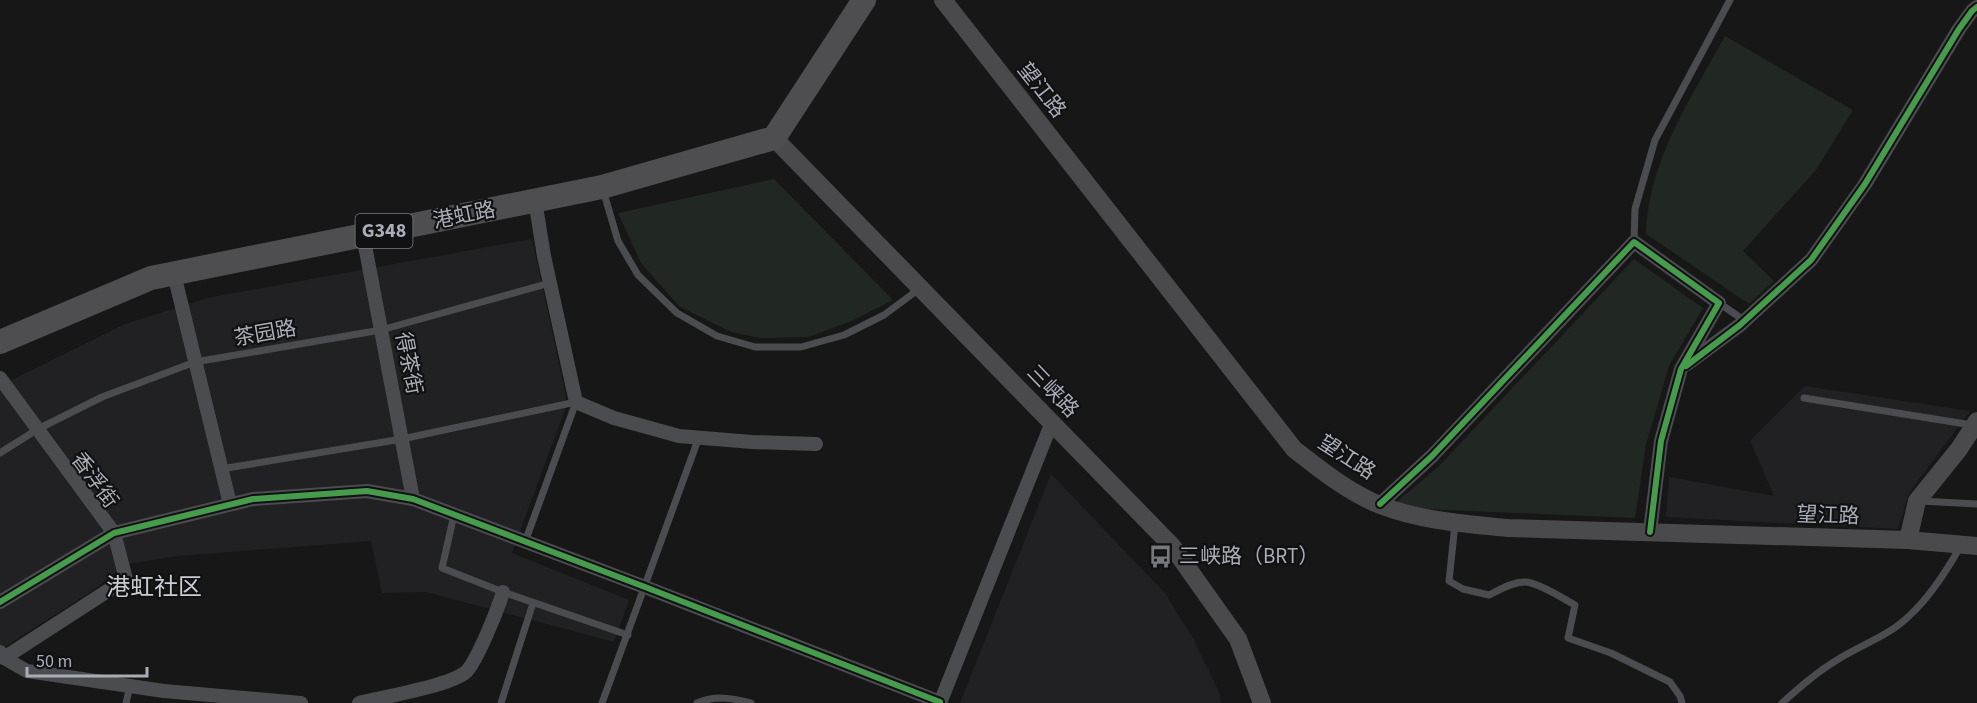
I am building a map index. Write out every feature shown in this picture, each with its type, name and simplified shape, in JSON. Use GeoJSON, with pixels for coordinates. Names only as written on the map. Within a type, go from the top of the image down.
{"type":"FeatureCollection","features":[{"type":"Feature","properties":{"kind":"highway"},"geometry":{"type":"LineString","coordinates":[[774,138],[864,0]]}},
{"type":"Feature","properties":{"kind":"highway","name":"港虹路"},"geometry":{"type":"LineString","coordinates":[[0,342],[151,278],[602,187],[774,138]]}},
{"type":"Feature","properties":{"kind":"main road","name":"望江路"},"geometry":{"type":"LineString","coordinates":[[943,0],[1294,449],[1336,481],[1380,504],[1444,523],[1508,528],[1908,540],[1969,546]]}},
{"type":"Feature","properties":{"kind":"main road","name":"三峡路"},"geometry":{"type":"LineString","coordinates":[[774,138],[1172,546],[1238,639],[1262,703]]}},
{"type":"Feature","properties":{"kind":"main road"},"geometry":{"type":"LineString","coordinates":[[1908,540],[1917,501],[1976,423]]}},
{"type":"Feature","properties":{"kind":"street"},"geometry":{"type":"LineString","coordinates":[[1681,369],[1745,321],[1811,260],[1865,184],[1959,29],[1972,10],[1977,8]]}},
{"type":"Feature","properties":{"kind":"street"},"geometry":{"type":"LineString","coordinates":[[535,200],[550,283],[576,402],[614,418],[679,436],[816,444]]}},
{"type":"Feature","properties":{"kind":"street","name":"得茶街"},"geometry":{"type":"LineString","coordinates":[[363,235],[413,499]]}},
{"type":"Feature","properties":{"kind":"street"},"geometry":{"type":"LineString","coordinates":[[1380,504],[1432,456],[1634,242],[1719,303],[1681,369],[1661,441],[1650,532]]}},
{"type":"Feature","properties":{"kind":"street"},"geometry":{"type":"LineString","coordinates":[[174,274],[230,504]]}},
{"type":"Feature","properties":{"kind":"street","name":"香浮街"},"geometry":{"type":"LineString","coordinates":[[0,378],[114,533],[126,579],[2,655]]}},
{"type":"Feature","properties":{"kind":"street"},"geometry":{"type":"LineString","coordinates":[[0,602],[114,533],[253,499],[367,491],[413,499],[940,703],[1052,422]]}},
{"type":"Feature","properties":{"kind":"street"},"geometry":{"type":"LineString","coordinates":[[359,703],[447,682],[466,671],[496,614],[503,592]]}},
{"type":"Feature","properties":{"kind":"street"},"geometry":{"type":"LineString","coordinates":[[2,655],[27,670],[164,691],[301,703]]}},
{"type":"Feature","properties":{"kind":"lane"},"geometry":{"type":"LineString","coordinates":[[1634,242],[1635,209],[1654,140],[1730,0]]}},
{"type":"Feature","properties":{"kind":"lane"},"geometry":{"type":"LineString","coordinates":[[602,187],[618,241],[638,275],[677,313],[717,336],[755,347],[801,347],[844,335],[884,315],[921,287]]}},
{"type":"Feature","properties":{"kind":"lane","name":"茶园路"},"geometry":{"type":"LineString","coordinates":[[0,453],[38,429],[102,397],[195,362],[381,330],[550,283]]}},
{"type":"Feature","properties":{"kind":"lane"},"geometry":{"type":"LineString","coordinates":[[1719,303],[1745,321]]}},
{"type":"Feature","properties":{"kind":"lane"},"geometry":{"type":"LineString","coordinates":[[1804,398],[1976,423]]}},
{"type":"Feature","properties":{"kind":"lane"},"geometry":{"type":"LineString","coordinates":[[222,469],[402,439],[576,402]]}},
{"type":"Feature","properties":{"kind":"lane"},"geometry":{"type":"LineString","coordinates":[[525,542],[576,402]]}},
{"type":"Feature","properties":{"kind":"lane"},"geometry":{"type":"LineString","coordinates":[[602,703],[699,437]]}},
{"type":"Feature","properties":{"kind":"lane"},"geometry":{"type":"LineString","coordinates":[[1917,501],[1977,504]]}},
{"type":"Feature","properties":{"kind":"lane"},"geometry":{"type":"LineString","coordinates":[[454,515],[442,568],[533,603],[628,635]]}},
{"type":"Feature","properties":{"kind":"lane"},"geometry":{"type":"LineString","coordinates":[[1455,524],[1449,581],[1463,589],[1489,595],[1504,587],[1525,582],[1553,593],[1575,605],[1568,638],[1611,653],[1670,682],[1682,703]]}},
{"type":"Feature","properties":{"kind":"lane"},"geometry":{"type":"LineString","coordinates":[[1782,703],[1808,680],[1838,659],[1878,640],[1908,617],[1969,546]]}},
{"type":"Feature","properties":{"kind":"lane"},"geometry":{"type":"LineString","coordinates":[[501,703],[533,603]]}},
{"type":"Feature","properties":{"kind":"lane"},"geometry":{"type":"LineString","coordinates":[[126,703],[130,686]]}},
{"type":"Feature","properties":{"kind":"lane"},"geometry":{"type":"LineString","coordinates":[[697,703],[707,699],[729,697],[752,703]]}},
{"type":"Feature","properties":{"kind":"shaded area"},"geometry":{"type":"Polygon","coordinates":[[[1725,36],[1853,110],[1816,170],[1743,251],[1774,281],[1749,304],[1646,234],[1654,181],[1663,156],[1673,131],[1725,36]]]}},
{"type":"Feature","properties":{"kind":"shaded area"},"geometry":{"type":"Polygon","coordinates":[[[774,179],[893,300],[854,320],[809,337],[761,338],[731,332],[679,306],[641,263],[618,213],[774,179]]]}},
{"type":"Feature","properties":{"kind":"shaded area"},"geometry":{"type":"Polygon","coordinates":[[[532,239],[566,396],[565,410],[512,553],[629,600],[614,642],[426,592],[382,593],[371,541],[178,556],[127,564],[95,589],[0,650],[0,386],[125,324],[207,298],[532,239]]]}},
{"type":"Feature","properties":{"kind":"shaded area"},"geometry":{"type":"Polygon","coordinates":[[[1634,259],[1703,308],[1669,366],[1646,445],[1635,518],[1399,508],[1395,503],[1437,468],[1634,259]]]}},
{"type":"Feature","properties":{"kind":"shaded area"},"geometry":{"type":"Polygon","coordinates":[[[1805,386],[1970,411],[1909,493],[1898,529],[1666,517],[1669,477],[1774,496],[1750,441],[1805,386]]]}},
{"type":"Feature","properties":{"kind":"shaded area"},"geometry":{"type":"Polygon","coordinates":[[[1051,474],[1165,593],[1194,640],[1220,694],[1221,703],[960,703],[1051,474]]]}},
{"type":"Feature","properties":{"kind":"cycle path"},"geometry":{"type":"LineString","coordinates":[[1686,366],[1740,325],[1811,260],[1865,184],[1959,29],[1977,7]]}},
{"type":"Feature","properties":{"kind":"cycle path"},"geometry":{"type":"LineString","coordinates":[[1380,504],[1432,456],[1634,242],[1719,303],[1681,369],[1661,441],[1650,532]]}},
{"type":"Feature","properties":{"kind":"cycle path"},"geometry":{"type":"LineString","coordinates":[[0,602],[114,533],[253,499],[367,491],[413,499],[940,702]]}},
{"type":"Feature","properties":{"kind":"place","name":"三峡路（BRT）"},"geometry":{"type":"Point","coordinates":[1161,556]}},
{"type":"Feature","properties":{"kind":"district","name":"港虹社区"},"geometry":{"type":"Point","coordinates":[154,587]}}]}
